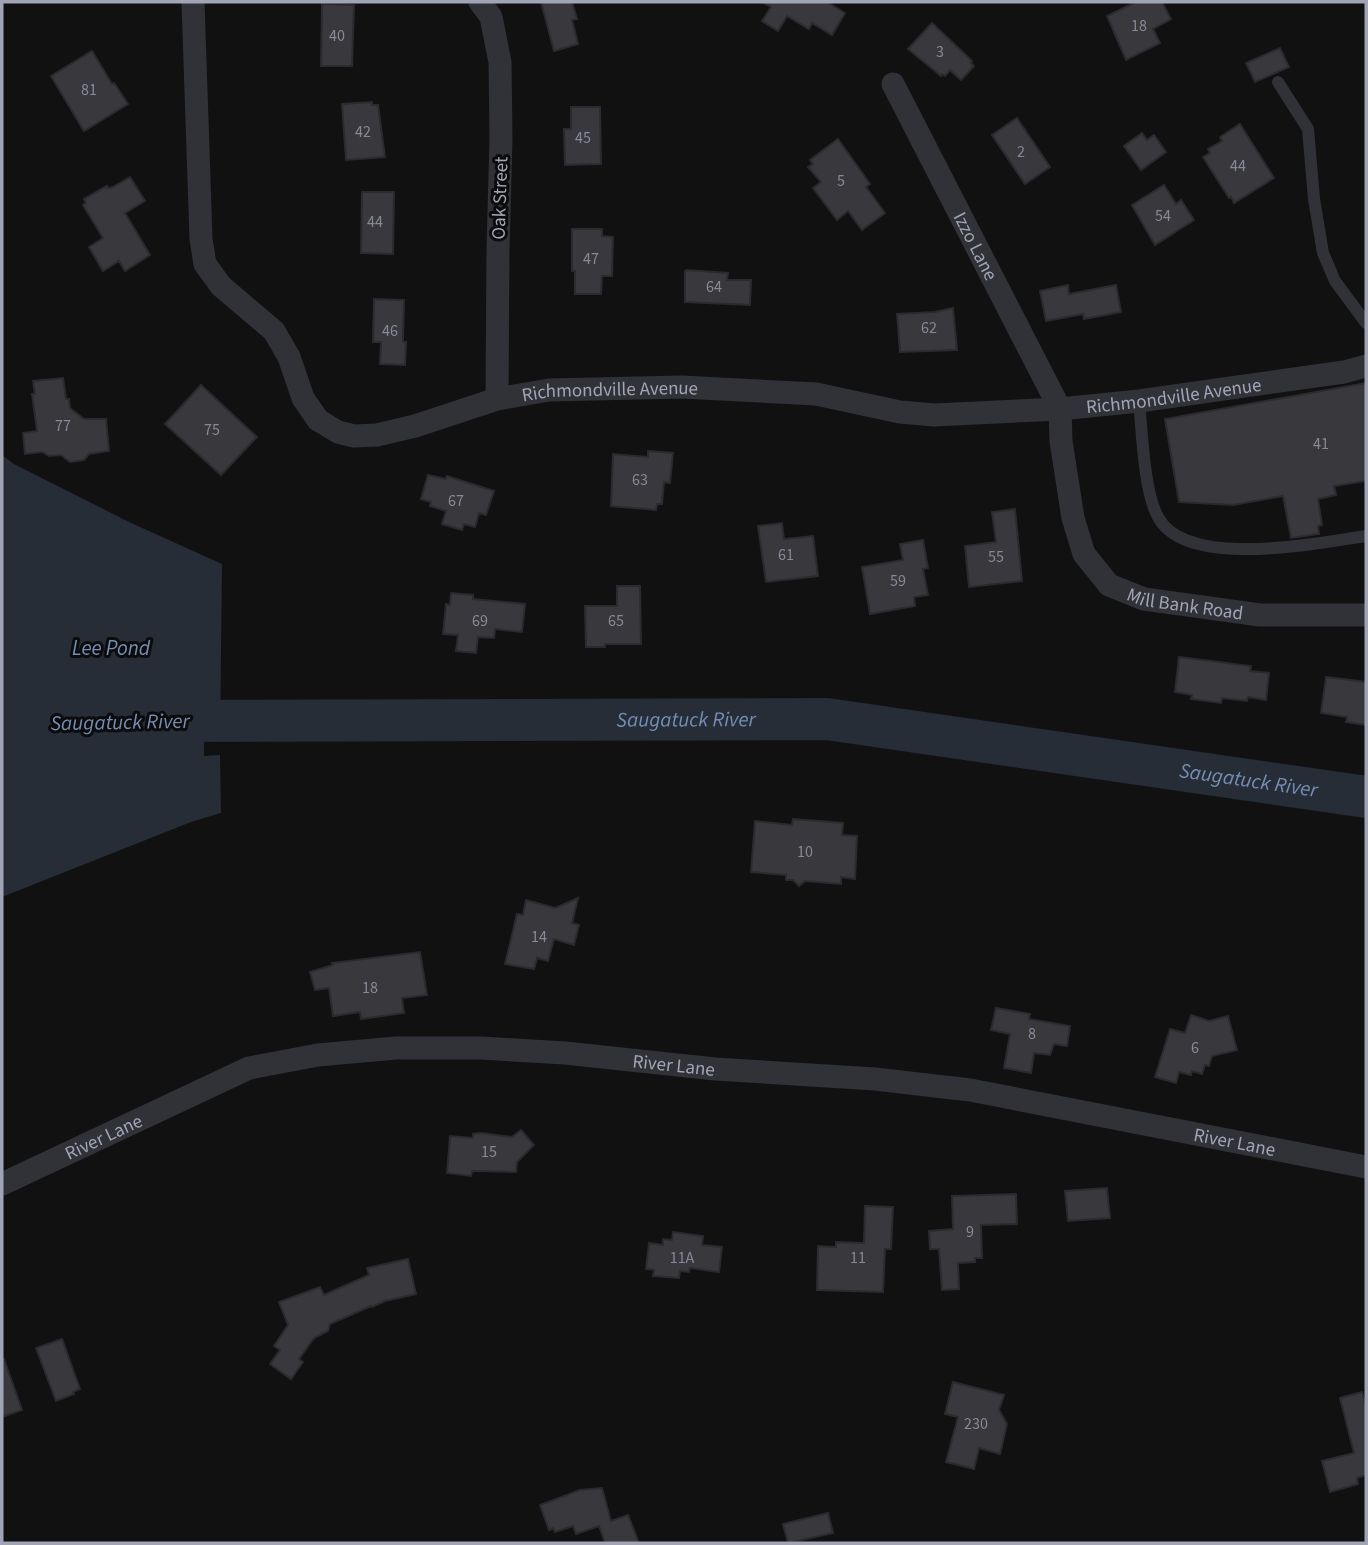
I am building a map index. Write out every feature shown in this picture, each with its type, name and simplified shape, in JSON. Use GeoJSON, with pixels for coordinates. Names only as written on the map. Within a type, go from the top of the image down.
{"type":"FeatureCollection","features":[{"type":"Feature","properties":{"kind":"street","name":"Richmondville Avenue"},"geometry":{"type":"LineString","coordinates":[[193,2],[201,239],[205,264],[221,286],[274,331],[289,357],[303,398],[318,420],[338,432],[354,436],[377,435],[415,426],[497,399],[549,390],[682,387],[816,394],[900,412],[934,415],[1060,409],[1139,401],[1331,374],[1366,366]]}},
{"type":"Feature","properties":{"kind":"street","name":"Oak Street"},"geometry":{"type":"LineString","coordinates":[[480,2],[491,17],[500,62],[497,399]]}},
{"type":"Feature","properties":{"kind":"street","name":"Izzo Lane"},"geometry":{"type":"LineString","coordinates":[[893,84],[1060,409]]}},
{"type":"Feature","properties":{"kind":"street","name":"Mill Bank Road"},"geometry":{"type":"LineString","coordinates":[[1060,409],[1063,454],[1073,518],[1083,554],[1109,585],[1144,599],[1261,615],[1366,615]]}},
{"type":"Feature","properties":{"kind":"street","name":"River Lane"},"geometry":{"type":"LineString","coordinates":[[2,1184],[249,1068],[362,1049],[408,1047],[565,1053],[715,1069],[875,1079],[970,1090],[1366,1167]]}},
{"type":"Feature","properties":{"kind":"lane"},"geometry":{"type":"LineString","coordinates":[[1279,82],[1308,129],[1314,199],[1323,253],[1335,281],[1366,323]]}},
{"type":"Feature","properties":{"kind":"lane"},"geometry":{"type":"LineString","coordinates":[[1139,401],[1150,495],[1156,515],[1164,528],[1177,537],[1208,547],[1274,549],[1366,536]]}},
{"type":"Feature","properties":{"kind":"water","name":"Lee Pond"},"geometry":{"type":"Polygon","coordinates":[[[2,455],[14,464],[129,522],[222,564],[220,740],[204,741],[204,756],[220,755],[221,813],[191,822],[2,897],[2,455]]]}},
{"type":"Feature","properties":{"kind":"building"},"geometry":{"type":"Polygon","coordinates":[[[541,2],[572,2],[577,19],[572,20],[578,44],[554,51],[541,2]]]}},
{"type":"Feature","properties":{"kind":"building"},"geometry":{"type":"Polygon","coordinates":[[[762,2],[827,2],[845,13],[832,35],[812,23],[809,29],[787,16],[778,31],[762,21],[771,7],[762,2]]]}},
{"type":"Feature","properties":{"kind":"building"},"geometry":{"type":"Polygon","coordinates":[[[1136,2],[1162,2],[1171,19],[1153,29],[1160,43],[1126,60],[1107,16],[1136,2]]]}},
{"type":"Feature","properties":{"kind":"building"},"geometry":{"type":"Polygon","coordinates":[[[322,4],[354,5],[352,66],[321,66],[322,4]]]}},
{"type":"Feature","properties":{"kind":"building"},"geometry":{"type":"Polygon","coordinates":[[[932,23],[972,61],[974,66],[961,80],[950,70],[945,76],[941,76],[908,49],[932,23]]]}},
{"type":"Feature","properties":{"kind":"building"},"geometry":{"type":"Polygon","coordinates":[[[1280,48],[1289,67],[1255,82],[1246,63],[1280,48]]]}},
{"type":"Feature","properties":{"kind":"building"},"geometry":{"type":"Polygon","coordinates":[[[92,51],[128,104],[84,131],[51,76],[92,51]]]}},
{"type":"Feature","properties":{"kind":"building"},"geometry":{"type":"Polygon","coordinates":[[[372,102],[372,105],[378,105],[385,157],[346,160],[342,104],[372,102]]]}},
{"type":"Feature","properties":{"kind":"building"},"geometry":{"type":"Polygon","coordinates":[[[571,107],[600,107],[601,164],[565,165],[564,129],[571,129],[571,107]]]}},
{"type":"Feature","properties":{"kind":"building"},"geometry":{"type":"Polygon","coordinates":[[[1017,118],[1050,167],[1025,184],[992,135],[1017,118]]]}},
{"type":"Feature","properties":{"kind":"building"},"geometry":{"type":"Polygon","coordinates":[[[1240,124],[1274,178],[1234,203],[1203,157],[1210,153],[1208,149],[1222,141],[1220,137],[1240,124]]]}},
{"type":"Feature","properties":{"kind":"building"},"geometry":{"type":"Polygon","coordinates":[[[1142,133],[1147,140],[1154,135],[1166,152],[1141,170],[1124,146],[1142,133]]]}},
{"type":"Feature","properties":{"kind":"building"},"geometry":{"type":"Polygon","coordinates":[[[838,139],[870,184],[866,187],[885,213],[862,230],[848,211],[837,220],[813,188],[821,182],[808,167],[813,164],[810,160],[838,139]]]}},
{"type":"Feature","properties":{"kind":"building"},"geometry":{"type":"Polygon","coordinates":[[[130,177],[145,201],[125,213],[150,255],[125,271],[119,261],[103,271],[89,247],[103,238],[83,205],[86,203],[84,199],[130,177]]]}},
{"type":"Feature","properties":{"kind":"building"},"geometry":{"type":"Polygon","coordinates":[[[1164,185],[1176,204],[1181,200],[1194,220],[1155,245],[1132,205],[1164,185]]]}},
{"type":"Feature","properties":{"kind":"building"},"geometry":{"type":"Polygon","coordinates":[[[362,192],[394,192],[393,254],[361,253],[362,192]]]}},
{"type":"Feature","properties":{"kind":"building"},"geometry":{"type":"Polygon","coordinates":[[[572,229],[602,229],[602,236],[613,237],[612,276],[602,276],[601,294],[575,294],[572,229]]]}},
{"type":"Feature","properties":{"kind":"building"},"geometry":{"type":"Polygon","coordinates":[[[687,270],[728,273],[727,280],[751,280],[750,305],[685,302],[687,270]]]}},
{"type":"Feature","properties":{"kind":"building"},"geometry":{"type":"Polygon","coordinates":[[[1068,285],[1069,294],[1116,285],[1121,312],[1084,319],[1083,314],[1046,321],[1040,291],[1068,285]]]}},
{"type":"Feature","properties":{"kind":"building"},"geometry":{"type":"Polygon","coordinates":[[[374,299],[404,300],[405,365],[380,364],[381,342],[373,342],[374,299]]]}},
{"type":"Feature","properties":{"kind":"building"},"geometry":{"type":"Polygon","coordinates":[[[953,308],[957,350],[900,352],[897,314],[953,308]]]}},
{"type":"Feature","properties":{"kind":"building"},"geometry":{"type":"Polygon","coordinates":[[[63,378],[70,408],[84,419],[106,419],[109,451],[89,454],[84,460],[70,462],[61,455],[49,456],[42,452],[25,454],[23,433],[37,431],[33,381],[63,378]]]}},
{"type":"Feature","properties":{"kind":"building"},"geometry":{"type":"Polygon","coordinates":[[[1366,383],[1366,481],[1334,486],[1336,495],[1318,499],[1322,525],[1318,526],[1319,534],[1291,538],[1283,496],[1233,505],[1179,502],[1165,419],[1366,383]]]}},
{"type":"Feature","properties":{"kind":"building"},"geometry":{"type":"Polygon","coordinates":[[[201,385],[257,437],[221,475],[165,424],[201,385]]]}},
{"type":"Feature","properties":{"kind":"building"},"geometry":{"type":"Polygon","coordinates":[[[648,451],[673,453],[670,483],[664,482],[662,504],[657,504],[656,510],[611,506],[613,454],[648,457],[648,451]]]}},
{"type":"Feature","properties":{"kind":"building"},"geometry":{"type":"Polygon","coordinates":[[[428,475],[446,479],[447,476],[494,491],[486,515],[479,513],[475,527],[464,524],[462,530],[442,524],[446,511],[430,506],[431,502],[421,499],[428,475]]]}},
{"type":"Feature","properties":{"kind":"building"},"geometry":{"type":"Polygon","coordinates":[[[1015,509],[1022,581],[969,587],[965,546],[996,542],[992,512],[1015,509]]]}},
{"type":"Feature","properties":{"kind":"building"},"geometry":{"type":"Polygon","coordinates":[[[782,523],[784,539],[813,536],[818,576],[766,582],[758,526],[782,523]]]}},
{"type":"Feature","properties":{"kind":"building"},"geometry":{"type":"Polygon","coordinates":[[[923,540],[928,568],[923,569],[928,595],[914,597],[915,606],[870,614],[862,567],[903,560],[900,544],[923,540]]]}},
{"type":"Feature","properties":{"kind":"building"},"geometry":{"type":"Polygon","coordinates":[[[617,586],[640,586],[641,644],[586,647],[585,606],[617,606],[617,586]]]}},
{"type":"Feature","properties":{"kind":"building"},"geometry":{"type":"Polygon","coordinates":[[[451,593],[473,595],[473,599],[525,604],[522,632],[495,629],[494,638],[478,637],[476,653],[456,651],[458,635],[443,634],[446,604],[450,605],[451,593]]]}},
{"type":"Feature","properties":{"kind":"building"},"geometry":{"type":"Polygon","coordinates":[[[1179,657],[1251,666],[1250,671],[1269,673],[1266,700],[1248,697],[1247,701],[1222,698],[1221,703],[1191,699],[1192,695],[1175,692],[1179,657]]]}},
{"type":"Feature","properties":{"kind":"building"},"geometry":{"type":"Polygon","coordinates":[[[1326,677],[1366,682],[1366,725],[1346,722],[1347,717],[1321,713],[1326,677]]]}},
{"type":"Feature","properties":{"kind":"building"},"geometry":{"type":"Polygon","coordinates":[[[793,819],[843,823],[842,835],[857,836],[855,879],[841,877],[841,884],[805,881],[799,886],[793,880],[786,880],[786,875],[751,872],[755,821],[792,825],[793,819]]]}},
{"type":"Feature","properties":{"kind":"building"},"geometry":{"type":"Polygon","coordinates":[[[578,898],[572,923],[579,925],[574,945],[554,939],[548,961],[537,958],[534,969],[505,964],[517,914],[523,915],[526,900],[555,908],[578,898]]]}},
{"type":"Feature","properties":{"kind":"building"},"geometry":{"type":"Polygon","coordinates":[[[420,952],[427,995],[402,998],[404,1013],[361,1019],[360,1012],[333,1016],[329,988],[315,990],[310,972],[333,965],[332,963],[420,952]]]}},
{"type":"Feature","properties":{"kind":"building"},"geometry":{"type":"Polygon","coordinates":[[[996,1008],[1030,1014],[1029,1019],[1070,1026],[1067,1046],[1054,1044],[1050,1055],[1034,1053],[1031,1073],[1004,1068],[1010,1034],[991,1030],[996,1008]]]}},
{"type":"Feature","properties":{"kind":"building"},"geometry":{"type":"Polygon","coordinates":[[[1191,1015],[1209,1021],[1228,1016],[1237,1050],[1212,1056],[1209,1066],[1205,1065],[1202,1074],[1192,1071],[1191,1075],[1179,1072],[1176,1083],[1155,1077],[1170,1029],[1185,1033],[1191,1015]]]}},
{"type":"Feature","properties":{"kind":"building"},"geometry":{"type":"Polygon","coordinates":[[[521,1130],[534,1145],[517,1162],[516,1172],[472,1171],[471,1176],[447,1173],[450,1136],[473,1138],[473,1134],[481,1133],[512,1137],[521,1130]]]}},
{"type":"Feature","properties":{"kind":"building"},"geometry":{"type":"Polygon","coordinates":[[[1107,1188],[1110,1218],[1068,1221],[1065,1191],[1107,1188]]]}},
{"type":"Feature","properties":{"kind":"building"},"geometry":{"type":"Polygon","coordinates":[[[1016,1194],[1017,1224],[981,1225],[982,1258],[975,1258],[975,1262],[958,1263],[959,1289],[942,1290],[939,1249],[930,1249],[929,1231],[953,1229],[952,1196],[1016,1194]]]}},
{"type":"Feature","properties":{"kind":"building"},"geometry":{"type":"Polygon","coordinates":[[[865,1206],[893,1207],[891,1249],[885,1249],[883,1292],[817,1290],[818,1246],[836,1247],[836,1242],[864,1243],[865,1206]]]}},
{"type":"Feature","properties":{"kind":"building"},"geometry":{"type":"Polygon","coordinates":[[[673,1232],[703,1236],[702,1245],[722,1247],[719,1272],[690,1268],[689,1272],[680,1271],[679,1278],[653,1276],[654,1270],[646,1269],[649,1243],[663,1245],[663,1239],[672,1240],[673,1232]]]}},
{"type":"Feature","properties":{"kind":"building"},"geometry":{"type":"Polygon","coordinates":[[[408,1259],[416,1294],[385,1301],[330,1324],[328,1331],[314,1338],[299,1359],[303,1362],[291,1379],[270,1364],[280,1350],[274,1346],[288,1325],[279,1302],[320,1287],[324,1295],[369,1275],[367,1268],[408,1259]]]}},
{"type":"Feature","properties":{"kind":"building"},"geometry":{"type":"Polygon","coordinates":[[[62,1339],[80,1389],[56,1401],[36,1348],[62,1339]]]}},
{"type":"Feature","properties":{"kind":"building"},"geometry":{"type":"Polygon","coordinates":[[[4,1359],[22,1410],[2,1417],[2,1360],[4,1359]]]}},
{"type":"Feature","properties":{"kind":"building"},"geometry":{"type":"Polygon","coordinates":[[[953,1382],[1004,1395],[999,1410],[1007,1424],[1000,1454],[979,1448],[974,1469],[946,1462],[958,1417],[945,1414],[953,1382]]]}},
{"type":"Feature","properties":{"kind":"building"},"geometry":{"type":"Polygon","coordinates":[[[1362,1392],[1366,1406],[1366,1475],[1357,1478],[1358,1484],[1330,1492],[1322,1461],[1354,1453],[1340,1398],[1362,1392]]]}},
{"type":"Feature","properties":{"kind":"building"},"geometry":{"type":"Polygon","coordinates":[[[602,1488],[611,1521],[628,1515],[639,1543],[605,1543],[599,1526],[576,1534],[573,1526],[555,1532],[553,1528],[549,1530],[540,1505],[580,1490],[602,1488]]]}},
{"type":"Feature","properties":{"kind":"building"},"geometry":{"type":"Polygon","coordinates":[[[828,1513],[833,1533],[788,1543],[783,1524],[828,1513]]]}},
{"type":"Feature","properties":{"kind":"waterway","name":"Saugatuck River"},"geometry":{"type":"LineString","coordinates":[[163,721],[827,719],[1366,797]]}}]}
